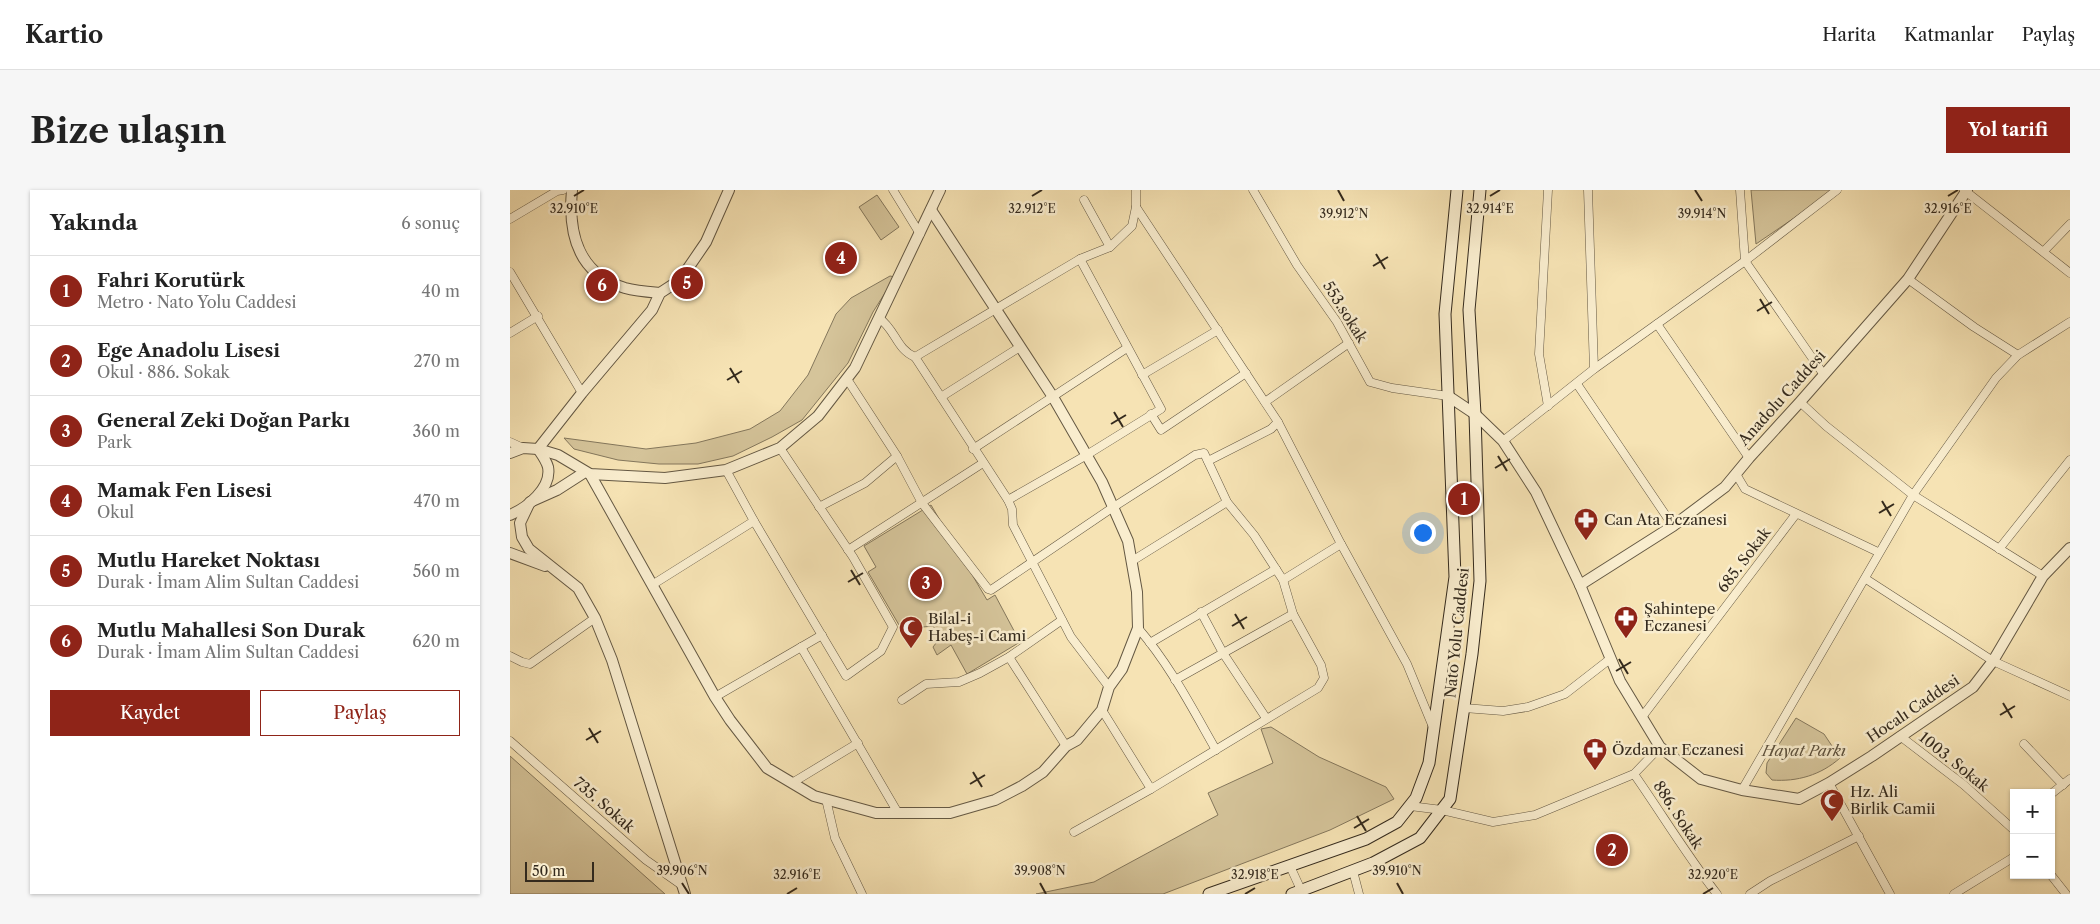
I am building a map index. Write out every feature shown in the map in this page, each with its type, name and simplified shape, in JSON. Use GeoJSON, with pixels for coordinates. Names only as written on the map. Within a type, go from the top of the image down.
{"type":"FeatureCollection","features":[{"type":"Feature","properties":{"kind":"main road"},"geometry":{"type":"LineString","coordinates":[[1210,894],[1225,891],[1366,839],[1397,822],[1416,798],[1429,763],[1455,577],[1445,314],[1457,190]]}},
{"type":"Feature","properties":{"kind":"main road","name":"Nato Yolu Caddesi"},"geometry":{"type":"LineString","coordinates":[[1297,892],[1373,863],[1420,838],[1450,798],[1464,708],[1480,581],[1475,414],[1469,310],[1480,190]]}},
{"type":"Feature","properties":{"kind":"street"},"geometry":{"type":"LineString","coordinates":[[510,219],[557,191],[563,190]]}},
{"type":"Feature","properties":{"kind":"street"},"geometry":{"type":"LineString","coordinates":[[567,190],[572,190],[572,229],[577,248],[598,275],[625,288],[660,293]]}},
{"type":"Feature","properties":{"kind":"street"},"geometry":{"type":"LineString","coordinates":[[538,449],[652,310],[660,293],[680,280],[706,242],[729,190]]}},
{"type":"Feature","properties":{"kind":"street"},"geometry":{"type":"LineString","coordinates":[[893,190],[920,234]]}},
{"type":"Feature","properties":{"kind":"street"},"geometry":{"type":"LineString","coordinates":[[684,890],[612,660],[595,618],[578,588],[529,550],[522,537],[520,523],[530,502],[587,473],[665,478],[726,470],[780,448],[818,416],[855,368],[940,190]]}},
{"type":"Feature","properties":{"kind":"street"},"geometry":{"type":"LineString","coordinates":[[915,357],[1080,259],[1110,247],[1132,226],[1136,207],[1136,190]]}},
{"type":"Feature","properties":{"kind":"street","name":"553.sokak"},"geometry":{"type":"LineString","coordinates":[[1253,190],[1297,265],[1337,322],[1370,382],[1392,388],[1448,396]]}},
{"type":"Feature","properties":{"kind":"street"},"geometry":{"type":"LineString","coordinates":[[1548,190],[1539,354],[1548,406]]}},
{"type":"Feature","properties":{"kind":"street"},"geometry":{"type":"LineString","coordinates":[[1588,190],[1594,369]]}},
{"type":"Feature","properties":{"kind":"street"},"geometry":{"type":"LineString","coordinates":[[1740,190],[1744,261],[1824,375]]}},
{"type":"Feature","properties":{"kind":"street"},"geometry":{"type":"LineString","coordinates":[[1503,441],[1594,369],[1744,261],[1836,190]]}},
{"type":"Feature","properties":{"kind":"street"},"geometry":{"type":"LineString","coordinates":[[1965,191],[2070,273]]}},
{"type":"Feature","properties":{"kind":"street","name":"Anadolu Caddesi"},"geometry":{"type":"LineString","coordinates":[[1580,585],[1673,526],[1725,487],[1908,279],[1965,191]]}},
{"type":"Feature","properties":{"kind":"street"},"geometry":{"type":"LineString","coordinates":[[1084,200],[1110,247]]}},
{"type":"Feature","properties":{"kind":"street"},"geometry":{"type":"LineString","coordinates":[[1136,207],[1278,422],[1341,544],[1407,664],[1434,729]]}},
{"type":"Feature","properties":{"kind":"street"},"geometry":{"type":"LineString","coordinates":[[510,442],[522,448],[538,449],[558,455],[587,473],[715,697],[767,768],[814,796],[876,813],[950,813],[994,800],[1022,786],[1043,772],[1066,746],[1077,740],[1102,710],[1109,687],[1122,669],[1138,628],[1137,592],[1132,560],[1128,541],[1102,482],[1085,456],[1053,397],[931,210]]}},
{"type":"Feature","properties":{"kind":"street"},"geometry":{"type":"LineString","coordinates":[[2044,251],[2070,224]]}},
{"type":"Feature","properties":{"kind":"street"},"geometry":{"type":"LineString","coordinates":[[1008,500],[1085,456],[1161,409],[1080,259]]}},
{"type":"Feature","properties":{"kind":"street"},"geometry":{"type":"LineString","coordinates":[[510,272],[538,316],[582,393]]}},
{"type":"Feature","properties":{"kind":"street"},"geometry":{"type":"LineString","coordinates":[[1908,279],[1974,327],[2018,355]]}},
{"type":"Feature","properties":{"kind":"street"},"geometry":{"type":"LineString","coordinates":[[510,333],[538,316]]}},
{"type":"Feature","properties":{"kind":"street"},"geometry":{"type":"LineString","coordinates":[[879,318],[889,327],[903,351],[915,357],[973,449],[1008,500],[1012,510],[1013,525],[1071,637],[1109,687]]}},
{"type":"Feature","properties":{"kind":"street"},"geometry":{"type":"LineString","coordinates":[[1656,324],[1749,458]]}},
{"type":"Feature","properties":{"kind":"street"},"geometry":{"type":"LineString","coordinates":[[1742,790],[1866,579],[1878,552],[1913,495],[1996,378],[2018,355],[2068,326]]}},
{"type":"Feature","properties":{"kind":"street"},"geometry":{"type":"LineString","coordinates":[[1142,375],[1218,330]]}},
{"type":"Feature","properties":{"kind":"street"},"geometry":{"type":"LineString","coordinates":[[1265,402],[1349,343]]}},
{"type":"Feature","properties":{"kind":"street"},"geometry":{"type":"LineString","coordinates":[[940,397],[1020,347]]}},
{"type":"Feature","properties":{"kind":"street"},"geometry":{"type":"LineString","coordinates":[[973,449],[1127,348]]}},
{"type":"Feature","properties":{"kind":"street"},"geometry":{"type":"LineString","coordinates":[[1151,414],[1161,430],[1246,374]]}},
{"type":"Feature","properties":{"kind":"street"},"geometry":{"type":"LineString","coordinates":[[847,379],[897,456],[922,503],[988,589],[991,590],[1033,563],[1112,508],[1195,455],[1204,453],[1227,502],[1254,535],[1283,580],[1293,614],[1321,665],[1324,678],[1318,688],[1151,789],[1074,832]]}},
{"type":"Feature","properties":{"kind":"street"},"geometry":{"type":"LineString","coordinates":[[1577,384],[1673,526]]}},
{"type":"Feature","properties":{"kind":"street","name":"Hocalı Caddesi"},"geometry":{"type":"LineString","coordinates":[[1448,396],[1475,414],[1503,441],[1536,492],[1580,585],[1620,681],[1660,746],[1702,779],[1742,790],[1799,799],[1829,783],[1973,686],[1993,661],[2043,576],[2070,548]]}},
{"type":"Feature","properties":{"kind":"street"},"geometry":{"type":"LineString","coordinates":[[1800,402],[1826,426],[1913,495],[2043,576]]}},
{"type":"Feature","properties":{"kind":"street"},"geometry":{"type":"LineString","coordinates":[[1208,461],[1271,429],[1278,422]]}},
{"type":"Feature","properties":{"kind":"street"},"geometry":{"type":"LineString","coordinates":[[510,454],[522,448]]}},
{"type":"Feature","properties":{"kind":"street"},"geometry":{"type":"LineString","coordinates":[[726,470],[846,676],[881,651],[893,627],[848,550],[780,448]]}},
{"type":"Feature","properties":{"kind":"street"},"geometry":{"type":"LineString","coordinates":[[510,515],[520,510],[538,495],[546,481],[548,469],[545,459],[538,449]]}},
{"type":"Feature","properties":{"kind":"street"},"geometry":{"type":"LineString","coordinates":[[819,507],[865,483],[897,456]]}},
{"type":"Feature","properties":{"kind":"street"},"geometry":{"type":"LineString","coordinates":[[1999,549],[2070,460]]}},
{"type":"Feature","properties":{"kind":"street"},"geometry":{"type":"LineString","coordinates":[[848,550],[983,463]]}},
{"type":"Feature","properties":{"kind":"street"},"geometry":{"type":"LineString","coordinates":[[1736,474],[1745,489],[1878,552]]}},
{"type":"Feature","properties":{"kind":"street"},"geometry":{"type":"LineString","coordinates":[[1132,560],[1227,502]]}},
{"type":"Feature","properties":{"kind":"street","name":"685. Sokak"},"geometry":{"type":"LineString","coordinates":[[1642,717],[1796,514]]}},
{"type":"Feature","properties":{"kind":"street"},"geometry":{"type":"LineString","coordinates":[[652,585],[754,521]]}},
{"type":"Feature","properties":{"kind":"street"},"geometry":{"type":"LineString","coordinates":[[1283,580],[1341,544]]}},
{"type":"Feature","properties":{"kind":"street"},"geometry":{"type":"LineString","coordinates":[[510,553],[551,568]]}},
{"type":"Feature","properties":{"kind":"street"},"geometry":{"type":"LineString","coordinates":[[1150,643],[1276,570]]}},
{"type":"Feature","properties":{"kind":"street"},"geometry":{"type":"LineString","coordinates":[[1866,579],[1993,661],[2070,696]]}},
{"type":"Feature","properties":{"kind":"street"},"geometry":{"type":"LineString","coordinates":[[1201,612],[1223,652],[1266,718]]}},
{"type":"Feature","properties":{"kind":"street"},"geometry":{"type":"LineString","coordinates":[[1175,680],[1293,614]]}},
{"type":"Feature","properties":{"kind":"street"},"geometry":{"type":"LineString","coordinates":[[510,656],[530,664],[595,618]]}},
{"type":"Feature","properties":{"kind":"street"},"geometry":{"type":"LineString","coordinates":[[902,700],[926,684],[959,682],[1009,657],[1062,620]]}},
{"type":"Feature","properties":{"kind":"street"},"geometry":{"type":"LineString","coordinates":[[1138,628],[1175,680],[1216,750]]}},
{"type":"Feature","properties":{"kind":"street"},"geometry":{"type":"LineString","coordinates":[[715,697],[822,635]]}},
{"type":"Feature","properties":{"kind":"street"},"geometry":{"type":"LineString","coordinates":[[801,647],[898,813]]}},
{"type":"Feature","properties":{"kind":"street"},"geometry":{"type":"LineString","coordinates":[[1009,657],[1066,746]]}},
{"type":"Feature","properties":{"kind":"street"},"geometry":{"type":"LineString","coordinates":[[1464,708],[1503,711],[1565,694],[1610,659]]}},
{"type":"Feature","properties":{"kind":"street"},"geometry":{"type":"LineString","coordinates":[[1102,710],[1151,789]]}},
{"type":"Feature","properties":{"kind":"street","name":"1003. Sokak"},"geometry":{"type":"LineString","coordinates":[[1900,736],[1964,785],[2010,825]]}},
{"type":"Feature","properties":{"kind":"street","name":"735. Sokak"},"geometry":{"type":"LineString","coordinates":[[510,741],[646,860],[684,890]]}},
{"type":"Feature","properties":{"kind":"street"},"geometry":{"type":"LineString","coordinates":[[792,783],[858,743]]}},
{"type":"Feature","properties":{"kind":"street"},"geometry":{"type":"LineString","coordinates":[[2024,744],[2063,784]]}},
{"type":"Feature","properties":{"kind":"street"},"geometry":{"type":"LineString","coordinates":[[1410,806],[1442,810],[1492,822],[1534,814],[1634,774],[1660,746]]}},
{"type":"Feature","properties":{"kind":"street","name":"886. Sokak"},"geometry":{"type":"LineString","coordinates":[[1634,774],[1668,822],[1693,864],[1717,894]]}},
{"type":"Feature","properties":{"kind":"street"},"geometry":{"type":"LineString","coordinates":[[2055,791],[2070,779]]}},
{"type":"Feature","properties":{"kind":"street"},"geometry":{"type":"LineString","coordinates":[[1829,783],[1890,894]]}},
{"type":"Feature","properties":{"kind":"street"},"geometry":{"type":"LineString","coordinates":[[826,799],[835,838],[862,894]]}},
{"type":"Feature","properties":{"kind":"street"},"geometry":{"type":"LineString","coordinates":[[1750,894],[1778,877],[1859,836]]}},
{"type":"Feature","properties":{"kind":"street"},"geometry":{"type":"LineString","coordinates":[[1954,894],[2010,859]]}},
{"type":"Feature","properties":{"kind":"street"},"geometry":{"type":"LineString","coordinates":[[1290,866],[1297,892]]}},
{"type":"Feature","properties":{"kind":"street"},"geometry":{"type":"LineString","coordinates":[[1353,871],[1359,894]]}},
{"type":"Feature","properties":{"kind":"street"},"geometry":{"type":"LineString","coordinates":[[2054,879],[2066,894]]}},
{"type":"Feature","properties":{"kind":"green space"},"geometry":{"type":"Polygon","coordinates":[[[1751,190],[1832,190],[1756,244],[1751,190]]]}},
{"type":"Feature","properties":{"kind":"green space"},"geometry":{"type":"Polygon","coordinates":[[[877,195],[899,227],[881,240],[859,207],[877,195]]]}},
{"type":"Feature","properties":{"kind":"green space"},"geometry":{"type":"Polygon","coordinates":[[[890,276],[895,277],[873,312],[848,363],[802,420],[772,437],[733,456],[698,464],[659,464],[618,460],[574,449],[564,438],[646,449],[696,443],[750,429],[780,411],[808,375],[836,314],[851,298],[890,276]]]}},
{"type":"Feature","properties":{"kind":"green space"},"geometry":{"type":"Polygon","coordinates":[[[931,505],[987,600],[995,595],[1020,642],[967,674],[951,645],[937,655],[933,647],[940,638],[933,626],[899,625],[868,572],[876,567],[864,546],[931,505]]]}},
{"type":"Feature","properties":{"kind":"green space","name":"Hayat Parkı"},"geometry":{"type":"Polygon","coordinates":[[[1796,718],[1824,734],[1840,758],[1825,769],[1808,776],[1790,780],[1772,780],[1766,773],[1767,763],[1796,718]]]}},
{"type":"Feature","properties":{"kind":"green space"},"geometry":{"type":"Polygon","coordinates":[[[1271,727],[1319,757],[1386,787],[1394,799],[1330,830],[1163,894],[1036,894],[1094,882],[1218,815],[1208,793],[1273,763],[1261,729],[1271,727]]]}},
{"type":"Feature","properties":{"kind":"green space"},"geometry":{"type":"Polygon","coordinates":[[[510,756],[665,894],[510,894],[510,756]]]}},
{"type":"Feature","properties":{"kind":"place","name":"Mamak Fen Lisesi"},"geometry":{"type":"Point","coordinates":[841,258]}},
{"type":"Feature","properties":{"kind":"place","name":"Mutlu Hareket Noktası"},"geometry":{"type":"Point","coordinates":[687,283]}},
{"type":"Feature","properties":{"kind":"place","name":"Mutlu Mahallesi Son Durak"},"geometry":{"type":"Point","coordinates":[602,285]}},
{"type":"Feature","properties":{"kind":"place","name":"Fahri Korutürk"},"geometry":{"type":"Point","coordinates":[1464,499]}},
{"type":"Feature","properties":{"kind":"place","name":"Can Ata Eczanesi"},"geometry":{"type":"Point","coordinates":[1586,541]}},
{"type":"Feature","properties":{"kind":"place","name":"General Zeki Doğan Parkı"},"geometry":{"type":"Point","coordinates":[926,583]}},
{"type":"Feature","properties":{"kind":"place","name":"Şahintepe Eczanesi"},"geometry":{"type":"Point","coordinates":[1626,639]}},
{"type":"Feature","properties":{"kind":"place","name":"Bilal-i Habeş-i Cami"},"geometry":{"type":"Point","coordinates":[911,649]}},
{"type":"Feature","properties":{"kind":"place","name":"Özdamar Eczanesi"},"geometry":{"type":"Point","coordinates":[1595,771]}},
{"type":"Feature","properties":{"kind":"place","name":"Hz. Ali Birlik Camii"},"geometry":{"type":"Point","coordinates":[1832,822]}},
{"type":"Feature","properties":{"kind":"place","name":"Ege Anadolu Lisesi"},"geometry":{"type":"Point","coordinates":[1612,850]}}]}
